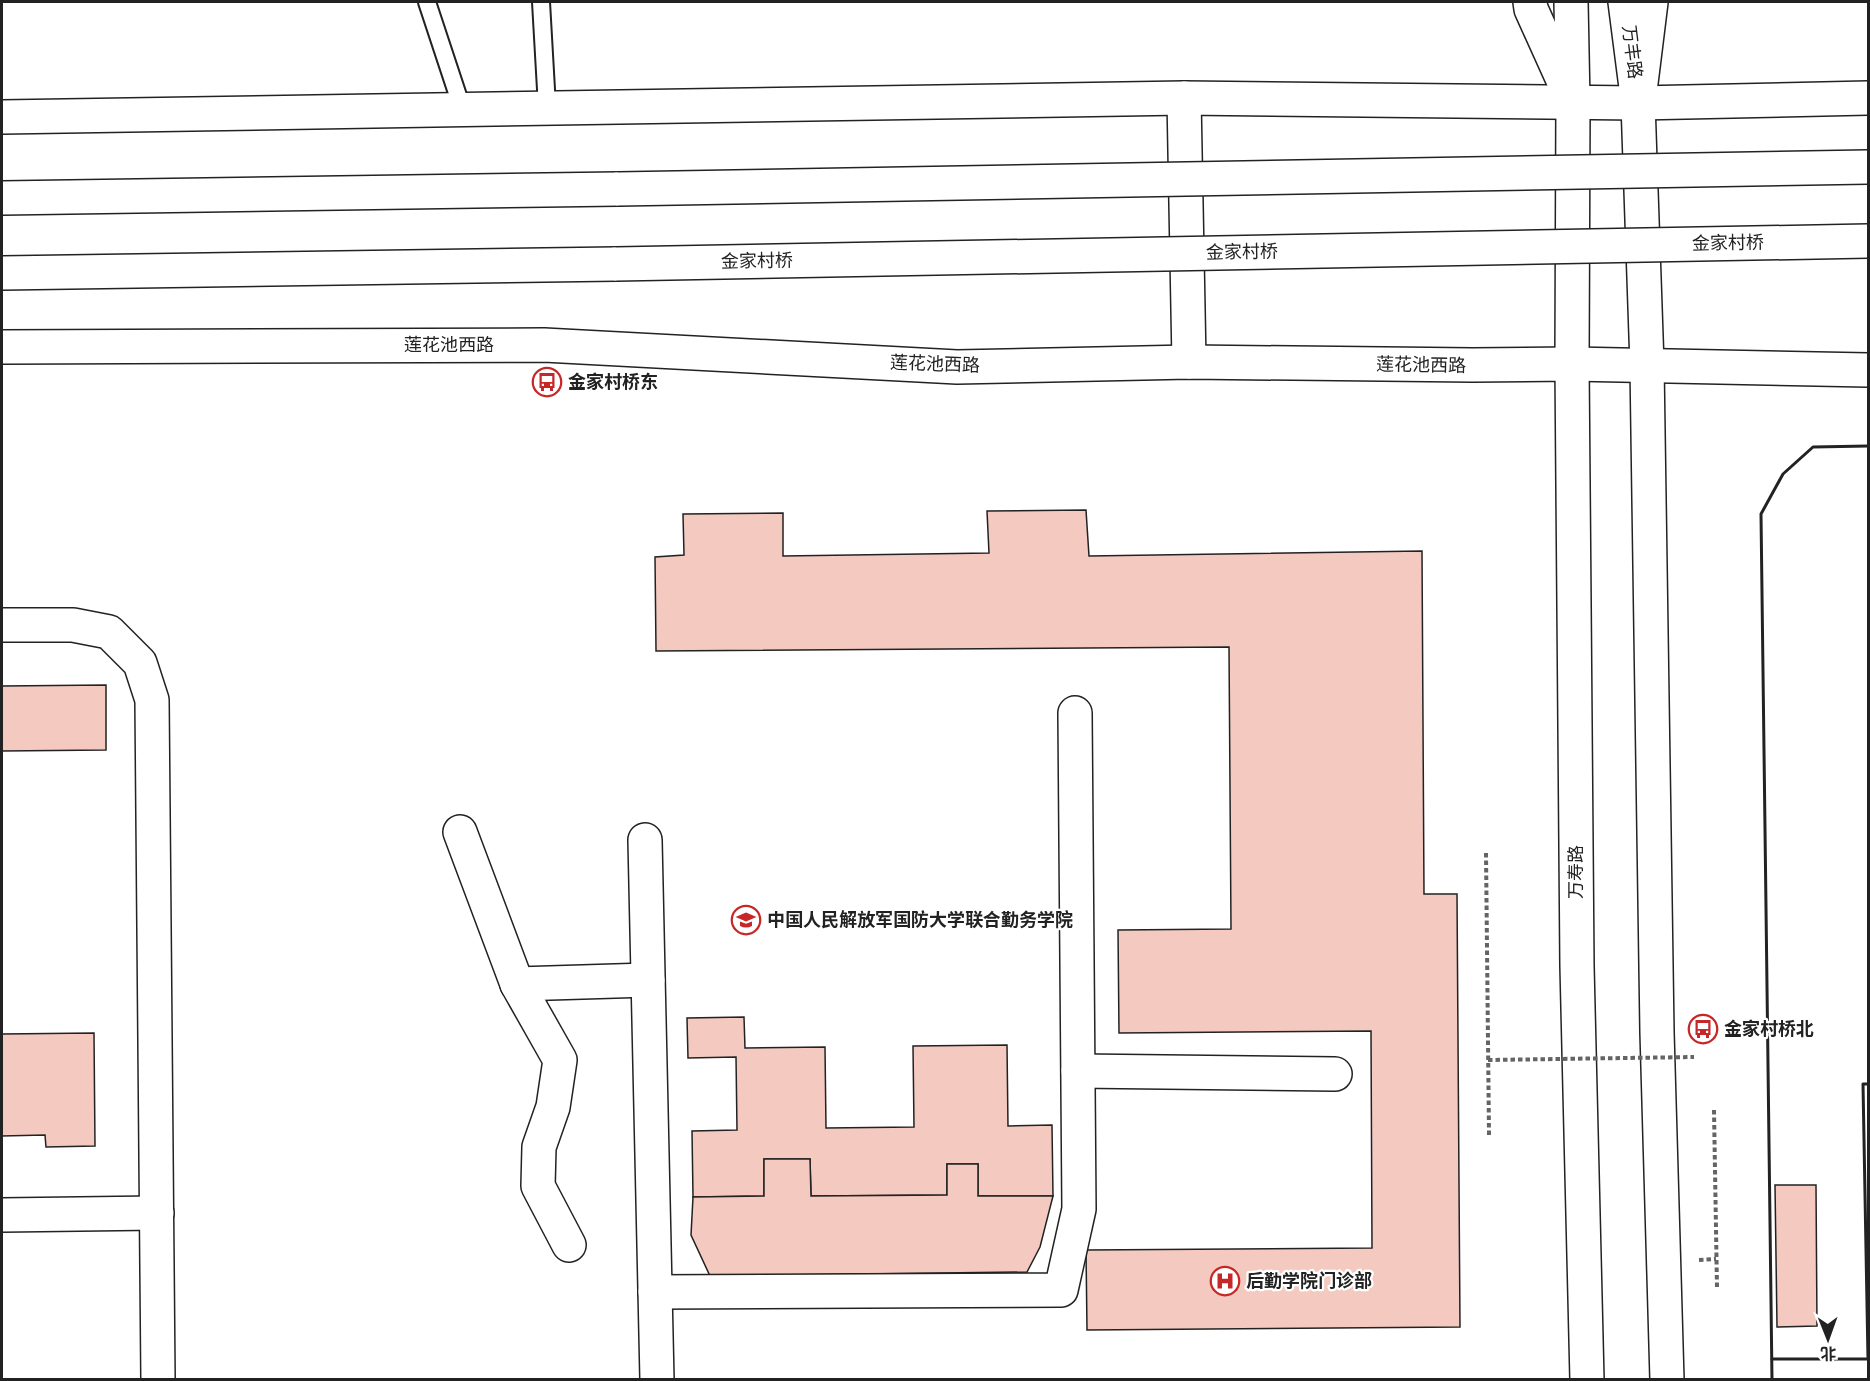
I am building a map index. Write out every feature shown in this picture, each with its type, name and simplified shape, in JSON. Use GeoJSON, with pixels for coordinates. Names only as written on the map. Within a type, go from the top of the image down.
{"type":"FeatureCollection","features":[{"type":"Feature","properties":{"kind":"main road"},"geometry":{"type":"LineString","coordinates":[[1530,2],[1531,9],[1573,102]]}},
{"type":"Feature","properties":{"kind":"main road"},"geometry":{"type":"LineString","coordinates":[[1571,2],[1573,102]]}},
{"type":"Feature","properties":{"kind":"main road","name":"万丰路"},"geometry":{"type":"LineString","coordinates":[[1626,2],[1638,103]]}},
{"type":"Feature","properties":{"kind":"main road"},"geometry":{"type":"LineString","coordinates":[[1651,2],[1638,103],[1647,365],[1656,1032],[1667,1380]]}},
{"type":"Feature","properties":{"kind":"main road"},"geometry":{"type":"LineString","coordinates":[[2,117],[1184,98],[1638,103],[1869,98]]}},
{"type":"Feature","properties":{"kind":"main road"},"geometry":{"type":"LineString","coordinates":[[1184,98],[1189,362]]}},
{"type":"Feature","properties":{"kind":"main road","name":"万寿路"},"geometry":{"type":"LineString","coordinates":[[1573,102],[1572,364],[1577,978],[1587,1380]]}},
{"type":"Feature","properties":{"kind":"main road"},"geometry":{"type":"LineString","coordinates":[[2,198],[1869,167]]}},
{"type":"Feature","properties":{"kind":"main road","name":"金家村桥"},"geometry":{"type":"LineString","coordinates":[[2,273],[1869,241]]}},
{"type":"Feature","properties":{"kind":"main road","name":"莲花池西路"},"geometry":{"type":"LineString","coordinates":[[2,347],[544,345],[957,367],[1189,362],[1572,364],[1869,370]]}},
{"type":"Feature","properties":{"kind":"main road"},"geometry":{"type":"LineString","coordinates":[[2,625],[73,625],[109,632],[140,663],[152,700],[158,1380]]}},
{"type":"Feature","properties":{"kind":"main road"},"geometry":{"type":"LineString","coordinates":[[655,1292],[1061,1290],[1079,1209],[1075,713]]}},
{"type":"Feature","properties":{"kind":"main road"},"geometry":{"type":"LineString","coordinates":[[460,832],[517,984],[560,1060],[553,1107],[539,1147],[538,1186],[569,1245]]}},
{"type":"Feature","properties":{"kind":"main road"},"geometry":{"type":"LineString","coordinates":[[645,840],[657,1380]]}},
{"type":"Feature","properties":{"kind":"main road"},"geometry":{"type":"LineString","coordinates":[[517,984],[648,980]]}},
{"type":"Feature","properties":{"kind":"main road"},"geometry":{"type":"LineString","coordinates":[[1078,1071],[1335,1074]]}},
{"type":"Feature","properties":{"kind":"main road"},"geometry":{"type":"LineString","coordinates":[[2,1215],[157,1213]]}},
{"type":"Feature","properties":{"kind":"lane"},"geometry":{"type":"LineString","coordinates":[[427,2],[462,108]]}},
{"type":"Feature","properties":{"kind":"lane"},"geometry":{"type":"LineString","coordinates":[[541,2],[547,107]]}},
{"type":"Feature","properties":{"kind":"path"},"geometry":{"type":"LineString","coordinates":[[1486,853],[1489,1135]]}},
{"type":"Feature","properties":{"kind":"path"},"geometry":{"type":"LineString","coordinates":[[1488,1059],[1694,1057]]}},
{"type":"Feature","properties":{"kind":"path"},"geometry":{"type":"LineString","coordinates":[[1714,1110],[1717,1288]]}},
{"type":"Feature","properties":{"kind":"building"},"geometry":{"type":"Polygon","coordinates":[[[1086,510],[1089,556],[1422,551],[1424,894],[1457,894],[1460,1327],[1087,1330],[1086,1250],[1372,1248],[1371,1031],[1119,1033],[1118,930],[1231,929],[1229,647],[656,651],[655,557],[684,555],[683,514],[783,513],[783,556],[989,553],[987,511],[1086,510]]]}},
{"type":"Feature","properties":{"kind":"building"},"geometry":{"type":"Polygon","coordinates":[[[106,685],[106,750],[2,751],[2,686],[106,685]]]}},
{"type":"Feature","properties":{"kind":"building"},"geometry":{"type":"Polygon","coordinates":[[[744,1017],[745,1048],[825,1047],[826,1128],[914,1127],[913,1046],[1007,1045],[1008,1126],[1052,1125],[1053,1196],[978,1196],[978,1164],[947,1164],[947,1195],[811,1196],[810,1159],[764,1159],[764,1196],[693,1197],[692,1131],[737,1130],[736,1057],[688,1058],[687,1018],[744,1017]]]}},
{"type":"Feature","properties":{"kind":"building"},"geometry":{"type":"Polygon","coordinates":[[[94,1033],[95,1146],[46,1147],[45,1135],[2,1136],[2,1034],[94,1033]]]}},
{"type":"Feature","properties":{"kind":"building"},"geometry":{"type":"Polygon","coordinates":[[[764,1159],[810,1159],[811,1196],[947,1195],[947,1164],[978,1164],[978,1196],[1053,1196],[1040,1247],[1027,1272],[710,1276],[691,1235],[693,1197],[764,1196],[764,1159]]]}},
{"type":"Feature","properties":{"kind":"building"},"geometry":{"type":"Polygon","coordinates":[[[1775,1185],[1816,1185],[1817,1326],[1777,1327],[1775,1185]]]}},
{"type":"Feature","properties":{"kind":"wall"},"geometry":{"type":"LineString","coordinates":[[1772,1380],[1761,514],[1783,474],[1813,447],[1868,446]]}},
{"type":"Feature","properties":{"kind":"wall"},"geometry":{"type":"LineString","coordinates":[[1772,1359],[1868,1359],[1863,1084],[1868,1084]]}},
{"type":"Feature","properties":{"kind":"place","name":"金家村桥东"},"geometry":{"type":"Point","coordinates":[547,382]}},
{"type":"Feature","properties":{"kind":"place","name":"中国人民解放军国防大学联合勤务学院"},"geometry":{"type":"Point","coordinates":[746,920]}},
{"type":"Feature","properties":{"kind":"place","name":"金家村桥北"},"geometry":{"type":"Point","coordinates":[1703,1029]}},
{"type":"Feature","properties":{"kind":"place","name":"后勤学院门诊部"},"geometry":{"type":"Point","coordinates":[1225,1281]}}]}
